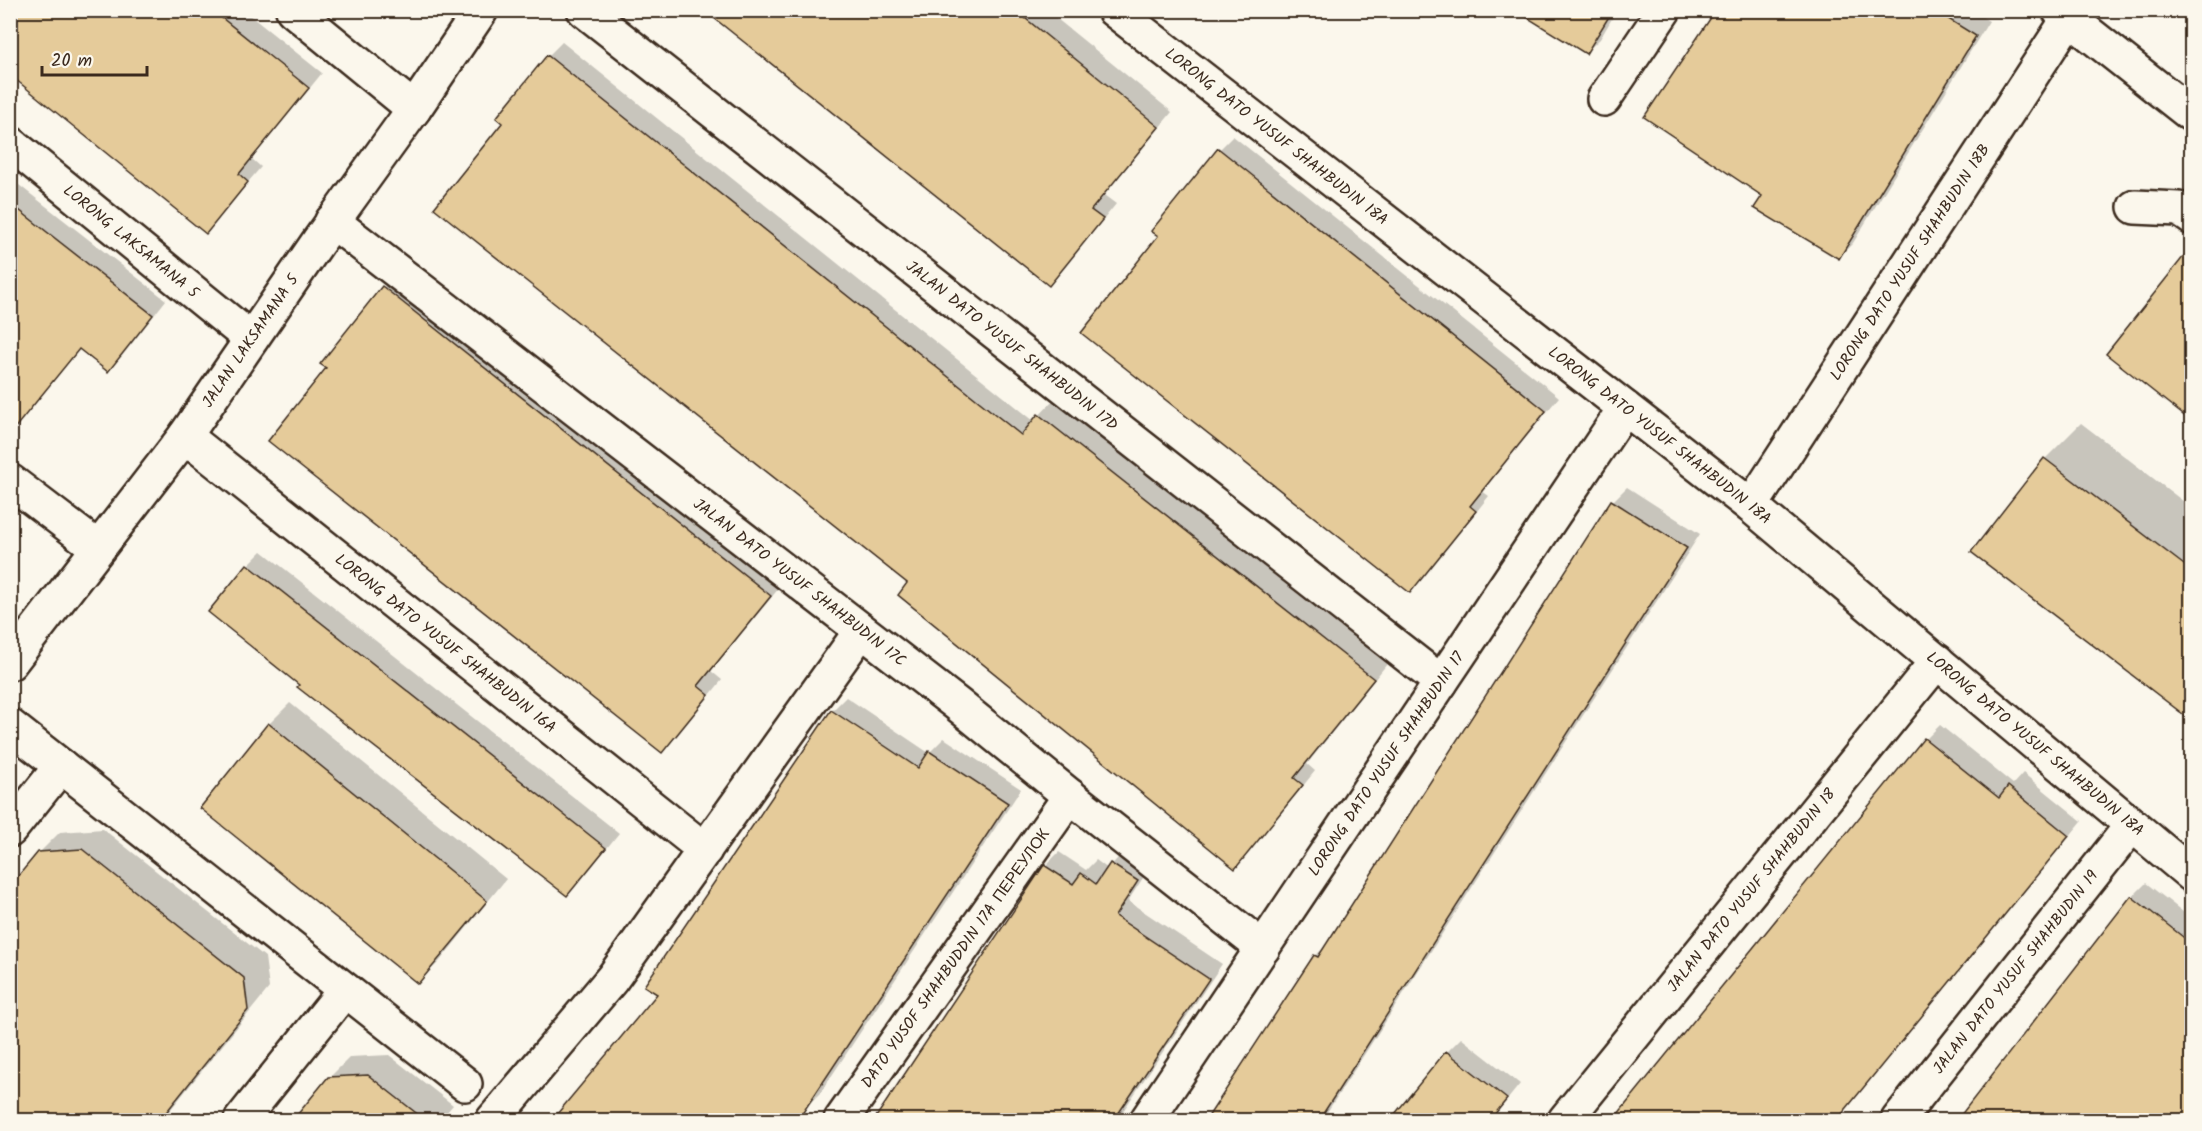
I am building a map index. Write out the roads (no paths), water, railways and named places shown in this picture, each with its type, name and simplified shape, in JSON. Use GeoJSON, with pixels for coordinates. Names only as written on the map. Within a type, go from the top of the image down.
{"type":"FeatureCollection","features":[{"type":"Feature","properties":{"kind":"street"},"geometry":{"type":"LineString","coordinates":[[293,10],[414,109]]}},
{"type":"Feature","properties":{"kind":"street","name":"JALAN LAKSAMANA 5"},"geometry":{"type":"LineString","coordinates":[[10,663],[185,436],[332,221],[414,109],[481,10]]}},
{"type":"Feature","properties":{"kind":"street","name":"JALAN DATO YUSUF SHAHBUDIN 17D"},"geometry":{"type":"LineString","coordinates":[[584,10],[1441,682]]}},
{"type":"Feature","properties":{"kind":"street","name":"LORONG DATO YUSUF SHAHBUDIN 18A"},"geometry":{"type":"LineString","coordinates":[[1114,10],[1751,506],[2192,874]]}},
{"type":"Feature","properties":{"kind":"street"},"geometry":{"type":"LineString","coordinates":[[1604,99],[1664,10]]}},
{"type":"Feature","properties":{"kind":"street"},"geometry":{"type":"LineString","coordinates":[[2064,14],[2192,115]]}},
{"type":"Feature","properties":{"kind":"street","name":"LORONG DATO YUSUF SHAHBUDIN 18B"},"geometry":{"type":"LineString","coordinates":[[1751,506],[2064,14]]}},
{"type":"Feature","properties":{"kind":"street","name":"LORONG LAKSAMANA 5"},"geometry":{"type":"LineString","coordinates":[[10,143],[251,339]]}},
{"type":"Feature","properties":{"kind":"street"},"geometry":{"type":"LineString","coordinates":[[2134,207],[2179,208],[2192,218]]}},
{"type":"Feature","properties":{"kind":"street","name":"JALAN DATO YUSUF SHAHBUDIN 17C"},"geometry":{"type":"LineString","coordinates":[[332,221],[957,704],[1263,948]]}},
{"type":"Feature","properties":{"kind":"street","name":"LORONG DATO YUSUF SHAHBUDIN 17"},"geometry":{"type":"LineString","coordinates":[[1147,1120],[1625,408]]}},
{"type":"Feature","properties":{"kind":"street","name":"LORONG DATO YUSUF SHAHBUDIN 16A"},"geometry":{"type":"LineString","coordinates":[[185,436],[705,850]]}},
{"type":"Feature","properties":{"kind":"street"},"geometry":{"type":"LineString","coordinates":[[16,498],[98,548]]}},
{"type":"Feature","properties":{"kind":"street"},"geometry":{"type":"LineString","coordinates":[[493,1120],[612,979],[861,631]]}},
{"type":"Feature","properties":{"kind":"street","name":"JALAN DATO YUSUF SHAHBUDIN 18"},"geometry":{"type":"LineString","coordinates":[[1565,1120],[1937,661]]}},
{"type":"Feature","properties":{"kind":"street"},"geometry":{"type":"LineString","coordinates":[[10,726],[465,1084]]}},
{"type":"Feature","properties":{"kind":"street"},"geometry":{"type":"LineString","coordinates":[[10,830],[61,766]]}},
{"type":"Feature","properties":{"kind":"street","name":"DATO YUSOF SHAHBUDDIN 17A ПЕРЕУЛОК"},"geometry":{"type":"LineString","coordinates":[[841,1120],[1070,796]]}},
{"type":"Feature","properties":{"kind":"street","name":"JALAN DATO YUSUF SHAHBUDIN 19"},"geometry":{"type":"LineString","coordinates":[[1899,1120],[2132,825]]}},
{"type":"Feature","properties":{"kind":"street"},"geometry":{"type":"LineString","coordinates":[[241,1120],[345,990]]}}]}
